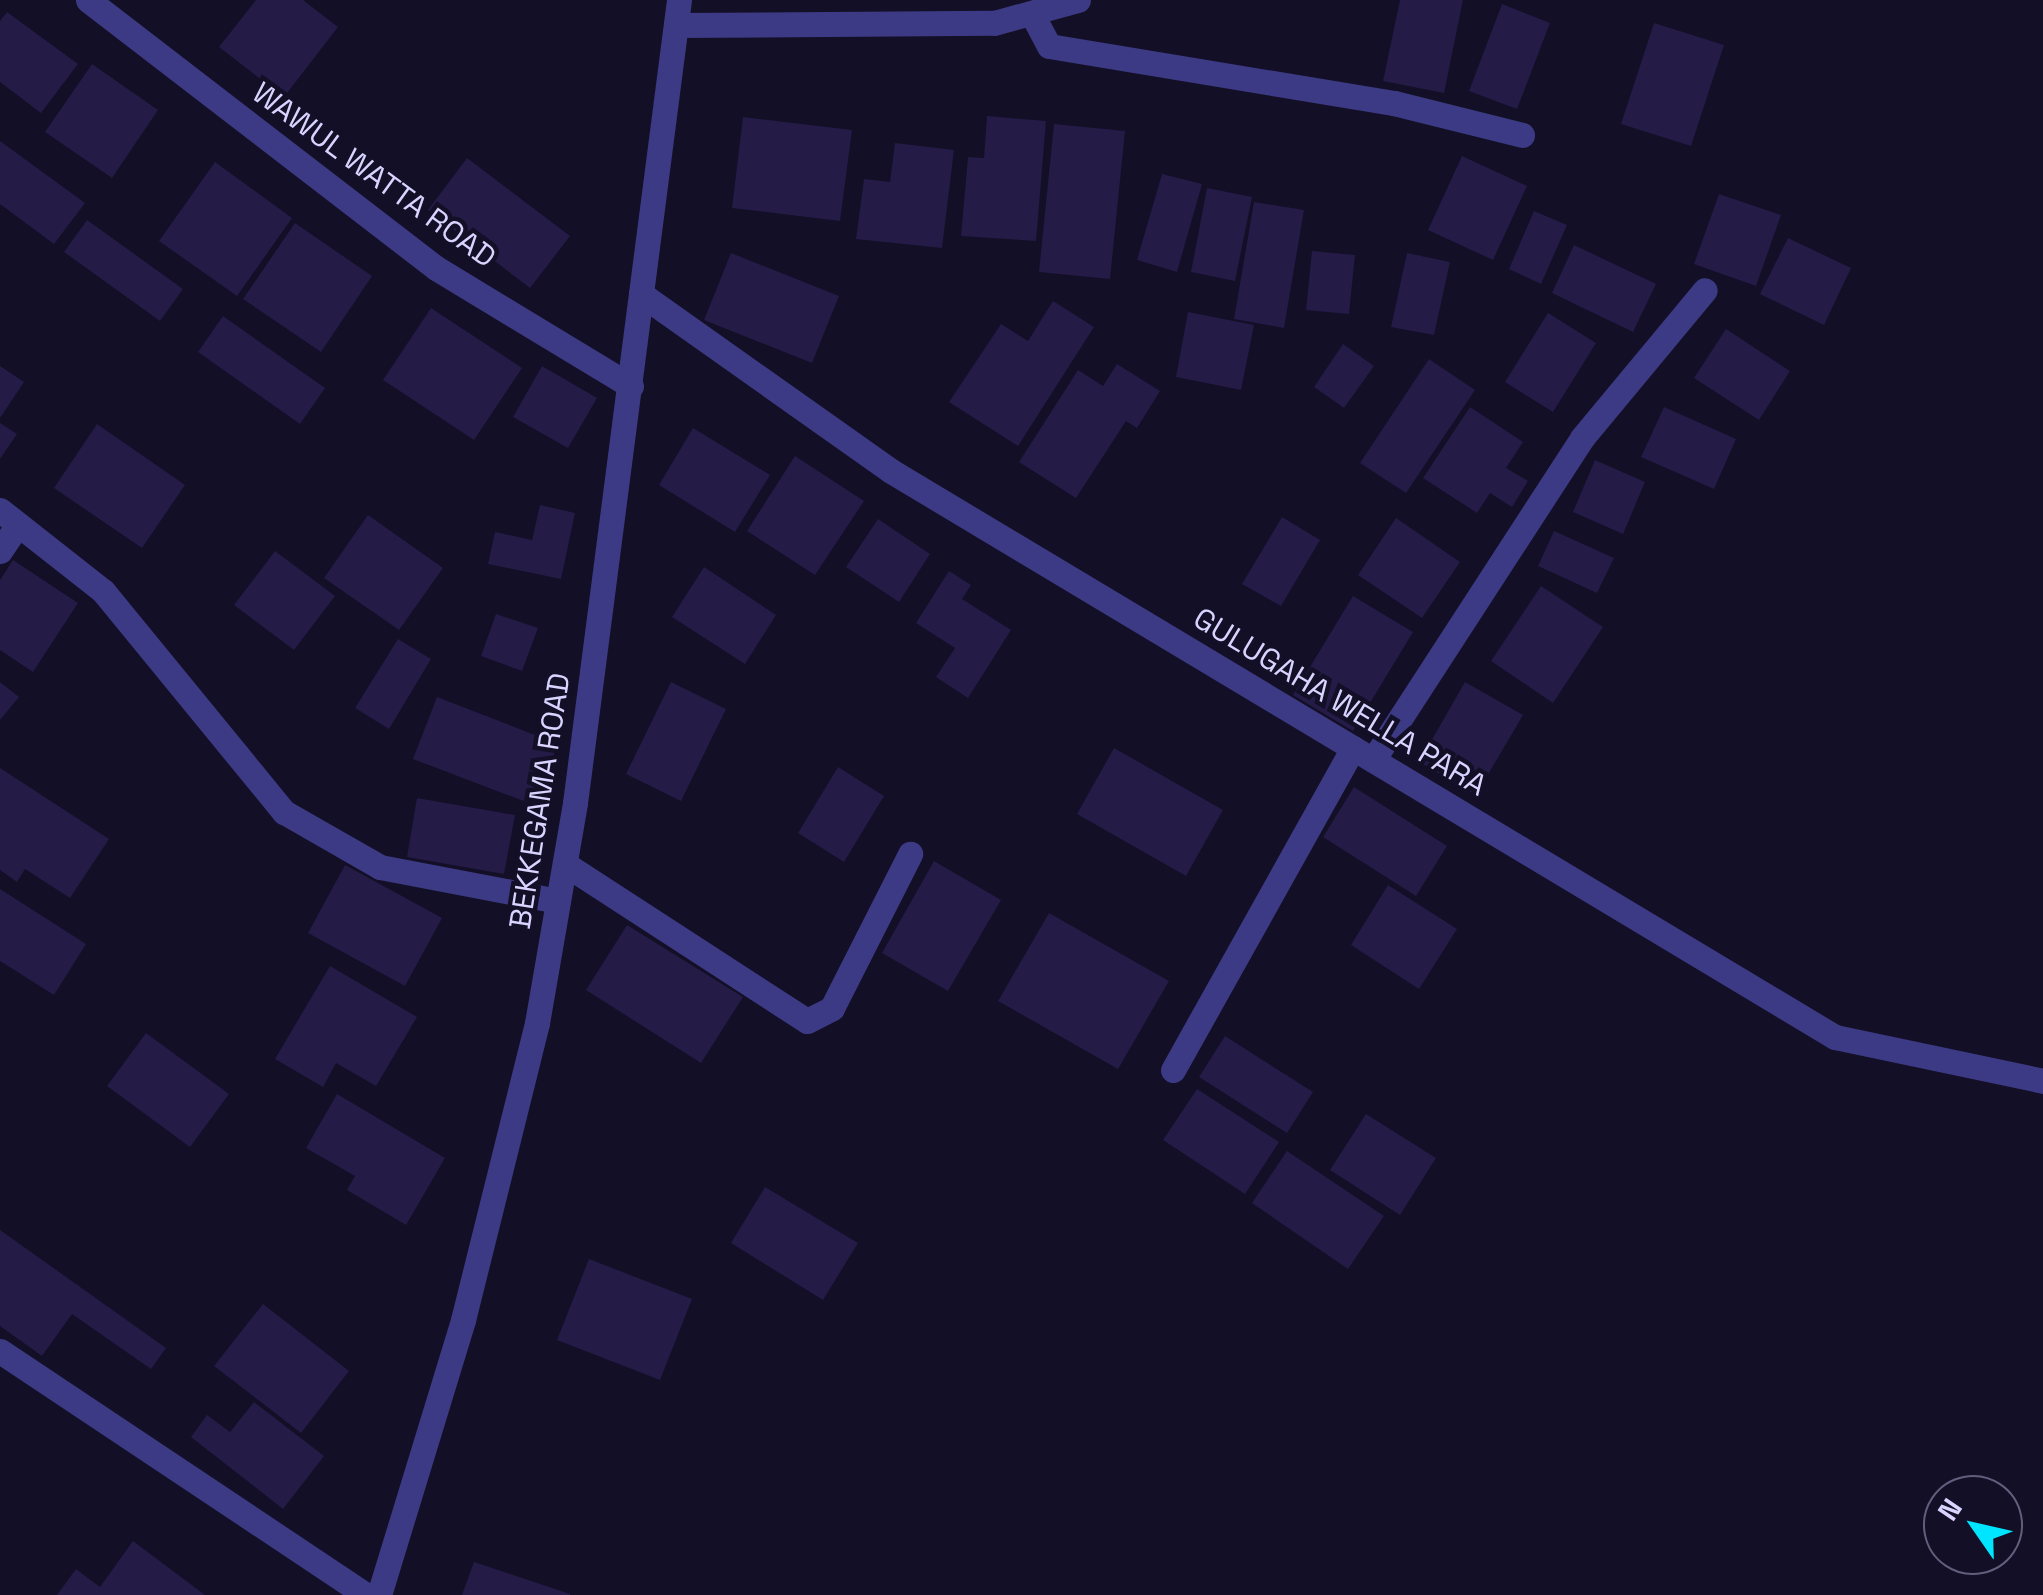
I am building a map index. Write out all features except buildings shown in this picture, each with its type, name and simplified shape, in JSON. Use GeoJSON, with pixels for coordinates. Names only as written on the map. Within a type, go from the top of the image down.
{"type":"FeatureCollection","features":[{"type":"Feature","properties":{"kind":"street","name":"WAWUL WATTA ROAD"},"geometry":{"type":"LineString","coordinates":[[88,0],[436,268],[632,386]]}},
{"type":"Feature","properties":{"kind":"street"},"geometry":{"type":"LineString","coordinates":[[678,12],[994,23],[1078,0]]}},
{"type":"Feature","properties":{"kind":"street","name":"BEKKEGAMA ROAD"},"geometry":{"type":"LineString","coordinates":[[379,1595],[463,1320],[537,1023],[564,864],[632,386],[678,12]]}},
{"type":"Feature","properties":{"kind":"street"},"geometry":{"type":"LineString","coordinates":[[1032,14],[1049,46],[1394,103],[1522,135]]}},
{"type":"Feature","properties":{"kind":"street"},"geometry":{"type":"LineString","coordinates":[[1172,1070],[1363,754],[1582,438],[1705,290]]}},
{"type":"Feature","properties":{"kind":"street","name":"GULUGAHA WELLA PARA"},"geometry":{"type":"LineString","coordinates":[[641,294],[891,471],[1834,1037],[2043,1081]]}},
{"type":"Feature","properties":{"kind":"street"},"geometry":{"type":"LineString","coordinates":[[0,552],[9,517],[103,591],[284,812],[380,867],[558,900]]}},
{"type":"Feature","properties":{"kind":"street"},"geometry":{"type":"LineString","coordinates":[[564,864],[807,1022],[832,1008],[910,854]]}},
{"type":"Feature","properties":{"kind":"street"},"geometry":{"type":"LineString","coordinates":[[0,1351],[366,1595]]}}]}
